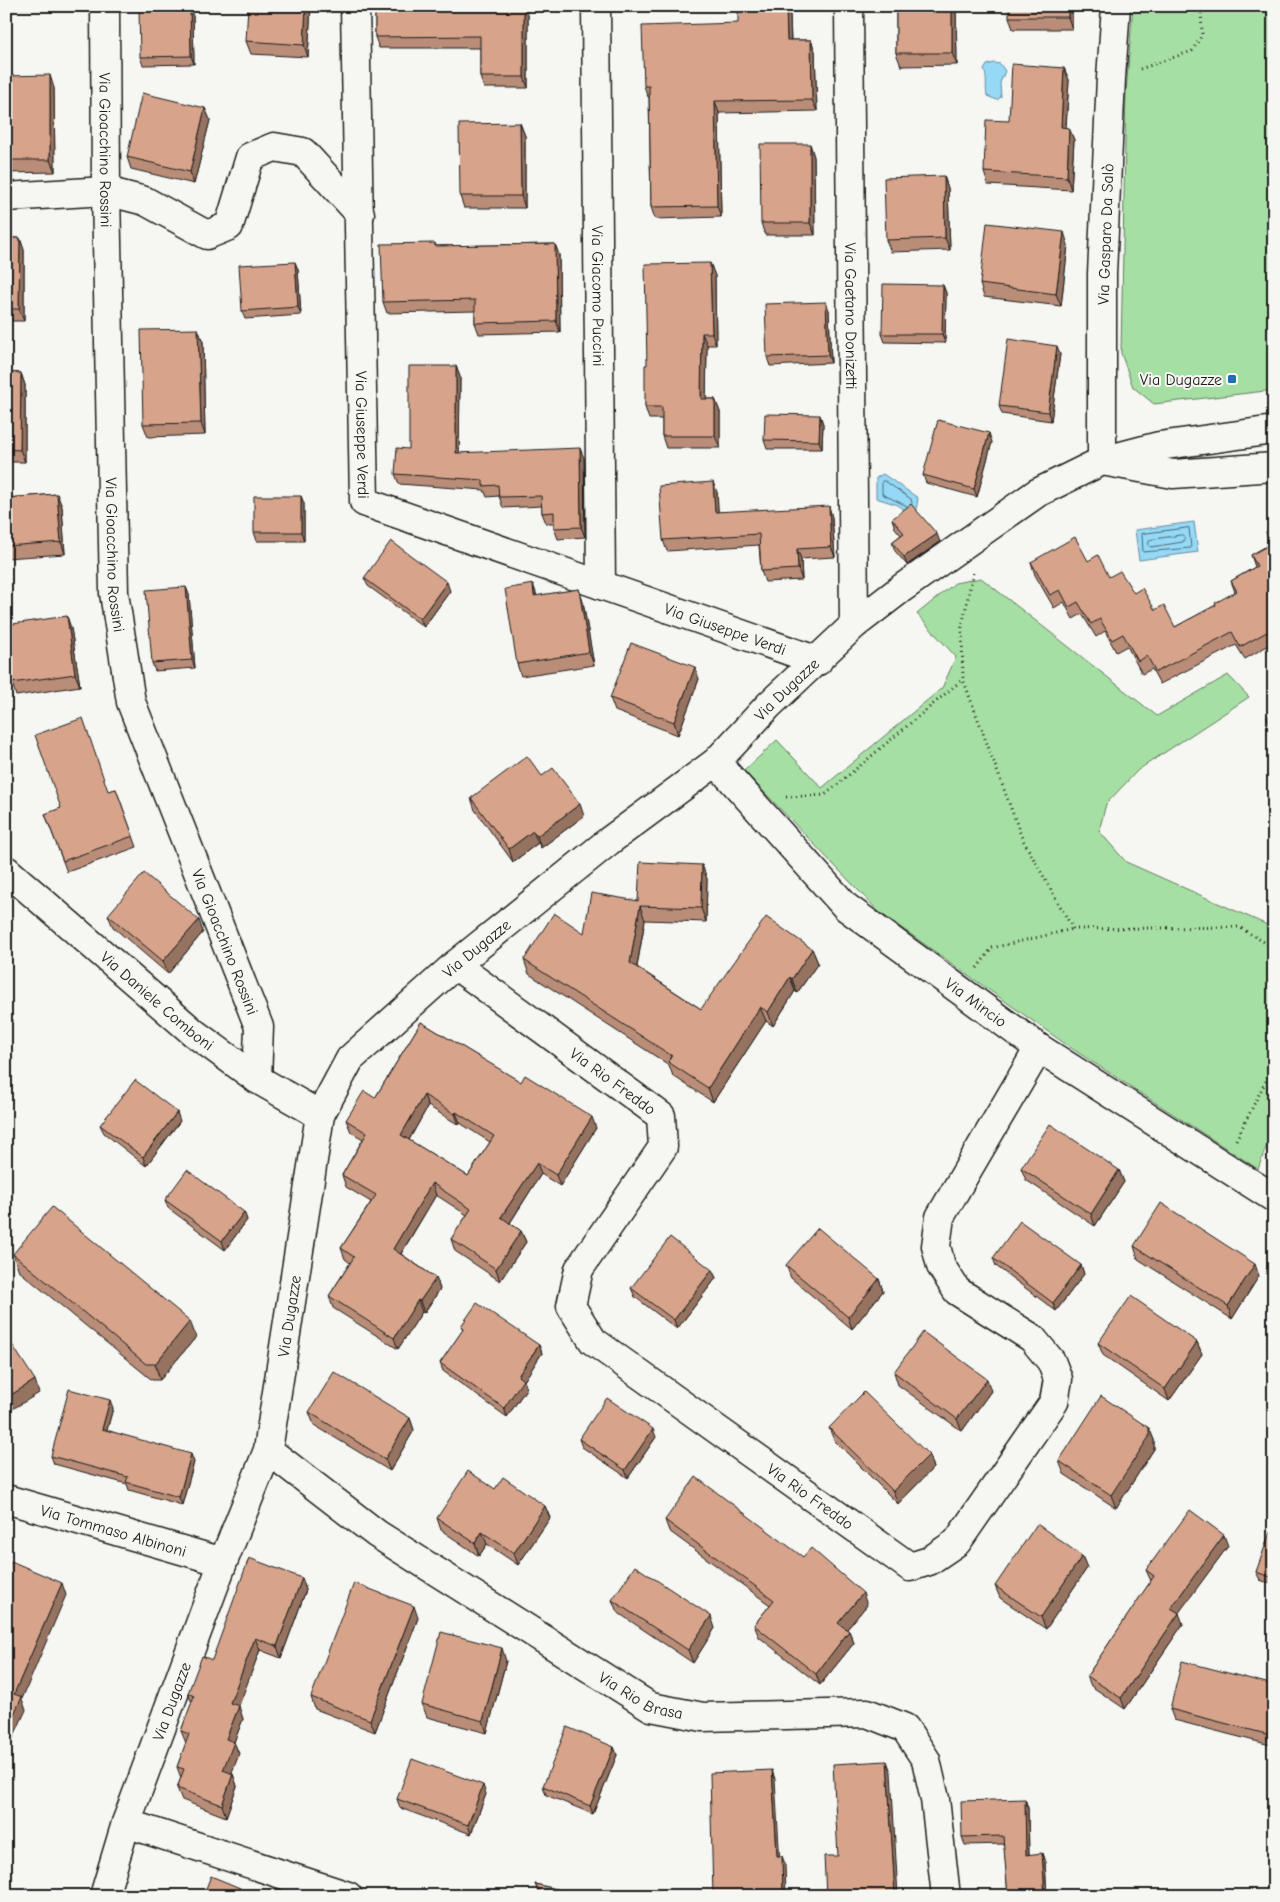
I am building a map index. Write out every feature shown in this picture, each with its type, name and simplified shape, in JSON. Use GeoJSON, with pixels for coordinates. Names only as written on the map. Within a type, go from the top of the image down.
{"type":"FeatureCollection","features":[{"type":"Feature","properties":{"kind":"street","name":"Via Gioacchino Rossini"},"geometry":{"type":"LineString","coordinates":[[106,6],[106,192],[114,593],[131,702],[259,1026],[257,1079]]}},
{"type":"Feature","properties":{"kind":"street","name":"Via Giuseppe Verdi"},"geometry":{"type":"LineString","coordinates":[[355,6],[364,502],[818,661]]}},
{"type":"Feature","properties":{"kind":"street","name":"Via Giacomo Puccini"},"geometry":{"type":"LineString","coordinates":[[596,6],[601,585]]}},
{"type":"Feature","properties":{"kind":"street","name":"Via Gaetano Donizetti"},"geometry":{"type":"LineString","coordinates":[[849,6],[854,625]]}},
{"type":"Feature","properties":{"kind":"street","name":"Via Gasparo Da Salò"},"geometry":{"type":"LineString","coordinates":[[1102,461],[1102,274],[1116,6]]}},
{"type":"Feature","properties":{"kind":"street"},"geometry":{"type":"LineString","coordinates":[[6,196],[106,192],[145,201],[207,235],[229,226],[250,157],[274,147],[303,152],[360,214]]}},
{"type":"Feature","properties":{"kind":"street","name":"Via Dugazze"},"geometry":{"type":"LineString","coordinates":[[104,1896],[126,1823],[222,1562],[268,1450],[320,1115],[350,1059],[455,965],[609,841],[716,762],[769,705],[818,661],[854,625],[902,588],[1037,493],[1102,461],[1159,446],[1274,430]]}},
{"type":"Feature","properties":{"kind":"street"},"geometry":{"type":"LineString","coordinates":[[1102,461],[1173,474],[1274,467]]}},
{"type":"Feature","properties":{"kind":"street","name":"Via Mincio"},"geometry":{"type":"LineString","coordinates":[[716,762],[846,908],[1039,1048],[1274,1198]]}},
{"type":"Feature","properties":{"kind":"street","name":"Via Daniele Comboni"},"geometry":{"type":"LineString","coordinates":[[6,870],[194,1033],[257,1079],[320,1115]]}},
{"type":"Feature","properties":{"kind":"street","name":"Via Rio Freddo"},"geometry":{"type":"LineString","coordinates":[[455,965],[661,1116],[663,1147],[579,1269],[571,1306],[593,1341],[910,1567],[929,1561],[957,1542],[1054,1402],[1058,1379],[1051,1361],[1032,1338],[957,1291],[941,1266],[936,1246],[940,1217],[1039,1048]]}},
{"type":"Feature","properties":{"kind":"street","name":"Via Rio Brasa"},"geometry":{"type":"LineString","coordinates":[[268,1450],[377,1534],[651,1706],[703,1717],[867,1713],[905,1728],[926,1760],[935,1800],[946,1896]]}},
{"type":"Feature","properties":{"kind":"street","name":"Via Tommaso Albinoni"},"geometry":{"type":"LineString","coordinates":[[6,1499],[222,1562]]}},
{"type":"Feature","properties":{"kind":"street"},"geometry":{"type":"LineString","coordinates":[[126,1823],[348,1896]]}},
{"type":"Feature","properties":{"kind":"path"},"geometry":{"type":"LineString","coordinates":[[1111,78],[1192,51],[1202,34],[1202,6]]}},
{"type":"Feature","properties":{"kind":"path"},"geometry":{"type":"LineString","coordinates":[[975,569],[962,627],[963,679],[1022,838],[1073,929]]}},
{"type":"Feature","properties":{"kind":"path"},"geometry":{"type":"LineString","coordinates":[[748,799],[825,795],[963,679]]}},
{"type":"Feature","properties":{"kind":"path"},"geometry":{"type":"LineString","coordinates":[[960,991],[992,948],[1073,929],[1239,927],[1274,948]]}},
{"type":"Feature","properties":{"kind":"path"},"geometry":{"type":"LineString","coordinates":[[1223,1166],[1274,1065]]}},
{"type":"Feature","properties":{"kind":"green space"},"geometry":{"type":"Polygon","coordinates":[[[1133,6],[1274,6],[1274,390],[1154,404],[1133,387],[1121,353],[1126,92],[1133,6]]]}},
{"type":"Feature","properties":{"kind":"green space"},"geometry":{"type":"Polygon","coordinates":[[[981,578],[1157,716],[1228,675],[1249,697],[1138,770],[1106,804],[1099,831],[1126,862],[1274,928],[1274,1126],[1258,1169],[1071,1048],[879,912],[744,771],[777,740],[822,788],[942,688],[956,657],[917,614],[955,583],[981,578]]]}},
{"type":"Feature","properties":{"kind":"water"},"geometry":{"type":"Polygon","coordinates":[[[1000,64],[1005,71],[1000,83],[1001,97],[997,100],[987,96],[984,70],[987,65],[1000,64]]]}},
{"type":"Feature","properties":{"kind":"water"},"geometry":{"type":"Polygon","coordinates":[[[883,474],[918,498],[916,511],[907,512],[898,505],[876,498],[876,478],[883,474]]]}},
{"type":"Feature","properties":{"kind":"water"},"geometry":{"type":"Polygon","coordinates":[[[1194,522],[1198,552],[1139,560],[1135,530],[1194,522]]]}},
{"type":"Feature","properties":{"kind":"building"},"geometry":{"type":"Polygon","coordinates":[[[248,6],[306,6],[304,45],[246,41],[248,6]]]}},
{"type":"Feature","properties":{"kind":"building"},"geometry":{"type":"Polygon","coordinates":[[[375,6],[524,6],[524,77],[480,77],[480,36],[375,37],[375,6]]]}},
{"type":"Feature","properties":{"kind":"building"},"geometry":{"type":"Polygon","coordinates":[[[738,6],[786,6],[787,40],[811,40],[812,100],[715,101],[717,206],[651,207],[649,86],[644,86],[642,26],[738,23],[738,6]]]}},
{"type":"Feature","properties":{"kind":"building"},"geometry":{"type":"Polygon","coordinates":[[[896,6],[952,6],[952,53],[896,53],[896,6]]]}},
{"type":"Feature","properties":{"kind":"building"},"geometry":{"type":"Polygon","coordinates":[[[1009,6],[1068,6],[1068,17],[1009,17],[1009,6]]]}},
{"type":"Feature","properties":{"kind":"building"},"geometry":{"type":"Polygon","coordinates":[[[190,8],[191,56],[140,57],[139,9],[190,8]]]}},
{"type":"Feature","properties":{"kind":"building"},"geometry":{"type":"Polygon","coordinates":[[[1012,64],[1064,68],[1061,127],[1069,128],[1067,177],[984,172],[986,120],[1009,121],[1012,64]]]}},
{"type":"Feature","properties":{"kind":"building"},"geometry":{"type":"Polygon","coordinates":[[[50,75],[50,160],[6,160],[6,76],[50,75]]]}},
{"type":"Feature","properties":{"kind":"building"},"geometry":{"type":"Polygon","coordinates":[[[142,93],[205,108],[190,172],[127,157],[142,93]]]}},
{"type":"Feature","properties":{"kind":"building"},"geometry":{"type":"Polygon","coordinates":[[[520,123],[521,196],[460,196],[459,124],[520,123]]]}},
{"type":"Feature","properties":{"kind":"building"},"geometry":{"type":"Polygon","coordinates":[[[760,144],[810,144],[810,223],[761,223],[760,144]]]}},
{"type":"Feature","properties":{"kind":"building"},"geometry":{"type":"Polygon","coordinates":[[[944,176],[945,238],[886,240],[884,178],[944,176]]]}},
{"type":"Feature","properties":{"kind":"building"},"geometry":{"type":"Polygon","coordinates":[[[987,223],[1064,232],[1056,294],[980,284],[987,223]]]}},
{"type":"Feature","properties":{"kind":"building"},"geometry":{"type":"Polygon","coordinates":[[[6,238],[20,238],[19,309],[6,309],[6,238]]]}},
{"type":"Feature","properties":{"kind":"building"},"geometry":{"type":"Polygon","coordinates":[[[435,243],[435,246],[555,244],[556,321],[475,323],[475,300],[383,302],[381,244],[435,243]]]}},
{"type":"Feature","properties":{"kind":"building"},"geometry":{"type":"Polygon","coordinates":[[[295,262],[298,307],[242,311],[239,265],[295,262]]]}},
{"type":"Feature","properties":{"kind":"building"},"geometry":{"type":"Polygon","coordinates":[[[710,263],[712,333],[702,333],[701,399],[715,399],[715,436],[662,436],[662,407],[645,407],[645,365],[647,365],[645,264],[710,263]]]}},
{"type":"Feature","properties":{"kind":"building"},"geometry":{"type":"Polygon","coordinates":[[[883,284],[943,285],[942,334],[882,334],[883,284]]]}},
{"type":"Feature","properties":{"kind":"building"},"geometry":{"type":"Polygon","coordinates":[[[826,302],[828,355],[767,357],[765,304],[826,302]]]}},
{"type":"Feature","properties":{"kind":"building"},"geometry":{"type":"Polygon","coordinates":[[[198,329],[201,423],[143,424],[141,330],[198,329]]]}},
{"type":"Feature","properties":{"kind":"building"},"geometry":{"type":"Polygon","coordinates":[[[1008,339],[1057,346],[1048,412],[999,406],[1008,339]]]}},
{"type":"Feature","properties":{"kind":"building"},"geometry":{"type":"Polygon","coordinates":[[[409,366],[456,366],[456,453],[580,448],[581,527],[554,528],[554,512],[542,513],[541,496],[499,497],[498,485],[483,486],[483,480],[395,474],[397,448],[409,449],[409,366]]]}},
{"type":"Feature","properties":{"kind":"building"},"geometry":{"type":"Polygon","coordinates":[[[6,372],[21,373],[20,450],[6,449],[6,372]]]}},
{"type":"Feature","properties":{"kind":"building"},"geometry":{"type":"Polygon","coordinates":[[[765,414],[820,415],[819,441],[764,440],[765,414]]]}},
{"type":"Feature","properties":{"kind":"building"},"geometry":{"type":"Polygon","coordinates":[[[938,420],[989,433],[974,489],[923,475],[938,420]]]}},
{"type":"Feature","properties":{"kind":"building"},"geometry":{"type":"Polygon","coordinates":[[[713,482],[715,512],[829,506],[831,547],[797,549],[798,569],[761,571],[759,534],[663,540],[659,486],[713,482]]]}},
{"type":"Feature","properties":{"kind":"building"},"geometry":{"type":"Polygon","coordinates":[[[57,494],[61,542],[6,546],[6,498],[57,494]]]}},
{"type":"Feature","properties":{"kind":"building"},"geometry":{"type":"Polygon","coordinates":[[[254,496],[301,496],[301,532],[254,532],[254,496]]]}},
{"type":"Feature","properties":{"kind":"building"},"geometry":{"type":"Polygon","coordinates":[[[911,504],[937,534],[904,557],[892,542],[904,533],[892,519],[911,504]]]}},
{"type":"Feature","properties":{"kind":"building"},"geometry":{"type":"Polygon","coordinates":[[[1274,527],[1274,617],[1269,620],[1274,628],[1240,647],[1232,632],[1156,672],[1147,656],[1138,661],[1123,634],[1112,640],[1100,619],[1091,624],[1078,602],[1069,607],[1060,590],[1050,595],[1031,562],[1075,537],[1088,561],[1098,555],[1109,577],[1120,571],[1134,593],[1142,588],[1155,610],[1164,605],[1175,627],[1216,605],[1215,603],[1237,591],[1231,581],[1257,566],[1251,555],[1272,543],[1266,532],[1274,527]]]}},
{"type":"Feature","properties":{"kind":"building"},"geometry":{"type":"Polygon","coordinates":[[[391,541],[447,582],[420,619],[364,578],[391,541]]]}},
{"type":"Feature","properties":{"kind":"building"},"geometry":{"type":"Polygon","coordinates":[[[533,584],[534,596],[579,589],[589,652],[517,664],[505,589],[533,584]]]}},
{"type":"Feature","properties":{"kind":"building"},"geometry":{"type":"Polygon","coordinates":[[[186,587],[192,660],[152,663],[146,590],[186,587]]]}},
{"type":"Feature","properties":{"kind":"building"},"geometry":{"type":"Polygon","coordinates":[[[67,616],[75,674],[12,683],[6,648],[6,625],[67,616]]]}},
{"type":"Feature","properties":{"kind":"building"},"geometry":{"type":"Polygon","coordinates":[[[631,643],[695,667],[674,722],[610,698],[631,643]]]}},
{"type":"Feature","properties":{"kind":"building"},"geometry":{"type":"Polygon","coordinates":[[[1274,709],[1274,723],[1267,718],[1274,709]]]}},
{"type":"Feature","properties":{"kind":"building"},"geometry":{"type":"Polygon","coordinates":[[[83,718],[108,791],[116,789],[133,836],[63,861],[45,814],[61,808],[35,735],[83,718]]]}},
{"type":"Feature","properties":{"kind":"building"},"geometry":{"type":"Polygon","coordinates":[[[527,756],[542,776],[553,768],[580,804],[537,836],[533,831],[509,849],[471,798],[527,756]]]}},
{"type":"Feature","properties":{"kind":"building"},"geometry":{"type":"Polygon","coordinates":[[[640,862],[702,865],[701,908],[640,906],[630,963],[701,1009],[766,917],[812,949],[792,979],[790,977],[768,1012],[760,1007],[708,1088],[668,1062],[672,1056],[524,960],[554,913],[584,933],[591,893],[638,901],[640,862]]]}},
{"type":"Feature","properties":{"kind":"building"},"geometry":{"type":"Polygon","coordinates":[[[144,873],[199,920],[163,961],[108,915],[144,873]]]}},
{"type":"Feature","properties":{"kind":"building"},"geometry":{"type":"Polygon","coordinates":[[[421,1022],[521,1082],[525,1075],[592,1117],[556,1175],[537,1163],[501,1217],[521,1231],[496,1269],[451,1239],[471,1209],[432,1183],[393,1249],[436,1278],[420,1301],[418,1300],[394,1338],[329,1296],[354,1257],[341,1248],[376,1195],[342,1175],[367,1133],[346,1120],[364,1091],[375,1098],[421,1022]],[[424,1095],[401,1135],[468,1176],[494,1136],[456,1112],[455,1114],[424,1095]]]}},
{"type":"Feature","properties":{"kind":"building"},"geometry":{"type":"Polygon","coordinates":[[[135,1080],[177,1112],[143,1157],[100,1125],[135,1080]]]}},
{"type":"Feature","properties":{"kind":"building"},"geometry":{"type":"Polygon","coordinates":[[[1050,1124],[1119,1170],[1091,1214],[1021,1168],[1050,1124]]]}},
{"type":"Feature","properties":{"kind":"building"},"geometry":{"type":"Polygon","coordinates":[[[187,1170],[244,1212],[222,1241],[165,1200],[187,1170]]]}},
{"type":"Feature","properties":{"kind":"building"},"geometry":{"type":"Polygon","coordinates":[[[1161,1203],[1255,1264],[1228,1306],[1134,1246],[1161,1203]]]}},
{"type":"Feature","properties":{"kind":"building"},"geometry":{"type":"Polygon","coordinates":[[[52,1207],[190,1321],[155,1364],[146,1364],[13,1254],[52,1207]]]}},
{"type":"Feature","properties":{"kind":"building"},"geometry":{"type":"Polygon","coordinates":[[[1020,1221],[1081,1265],[1053,1303],[993,1258],[1020,1221]]]}},
{"type":"Feature","properties":{"kind":"building"},"geometry":{"type":"Polygon","coordinates":[[[818,1228],[879,1279],[848,1317],[786,1265],[818,1228]]]}},
{"type":"Feature","properties":{"kind":"building"},"geometry":{"type":"Polygon","coordinates":[[[670,1237],[712,1270],[674,1320],[631,1288],[670,1237]]]}},
{"type":"Feature","properties":{"kind":"building"},"geometry":{"type":"Polygon","coordinates":[[[1131,1296],[1197,1342],[1165,1389],[1098,1343],[1131,1296]]]}},
{"type":"Feature","properties":{"kind":"building"},"geometry":{"type":"Polygon","coordinates":[[[477,1303],[539,1345],[518,1376],[523,1380],[504,1408],[440,1363],[464,1328],[461,1326],[477,1303]]]}},
{"type":"Feature","properties":{"kind":"building"},"geometry":{"type":"Polygon","coordinates":[[[923,1332],[987,1379],[957,1419],[894,1372],[923,1332]]]}},
{"type":"Feature","properties":{"kind":"building"},"geometry":{"type":"Polygon","coordinates":[[[11,1343],[35,1380],[6,1398],[6,1346],[11,1343]]]}},
{"type":"Feature","properties":{"kind":"building"},"geometry":{"type":"Polygon","coordinates":[[[334,1372],[410,1418],[385,1459],[309,1412],[334,1372]]]}},
{"type":"Feature","properties":{"kind":"building"},"geometry":{"type":"Polygon","coordinates":[[[69,1389],[110,1400],[102,1429],[191,1454],[179,1497],[126,1482],[128,1477],[51,1456],[69,1389]]]}},
{"type":"Feature","properties":{"kind":"building"},"geometry":{"type":"Polygon","coordinates":[[[864,1392],[929,1455],[893,1491],[829,1428],[864,1392]]]}},
{"type":"Feature","properties":{"kind":"building"},"geometry":{"type":"Polygon","coordinates":[[[1101,1396],[1149,1428],[1149,1437],[1111,1495],[1059,1461],[1101,1396]]]}},
{"type":"Feature","properties":{"kind":"building"},"geometry":{"type":"Polygon","coordinates":[[[607,1398],[653,1429],[625,1470],[579,1439],[607,1398]]]}},
{"type":"Feature","properties":{"kind":"building"},"geometry":{"type":"Polygon","coordinates":[[[468,1471],[495,1489],[503,1477],[545,1506],[514,1553],[482,1532],[475,1543],[437,1518],[468,1471]]]}},
{"type":"Feature","properties":{"kind":"building"},"geometry":{"type":"Polygon","coordinates":[[[696,1477],[803,1557],[811,1548],[863,1593],[838,1623],[849,1631],[816,1674],[754,1625],[774,1600],[665,1520],[696,1477]]]}},
{"type":"Feature","properties":{"kind":"building"},"geometry":{"type":"Polygon","coordinates":[[[1190,1510],[1224,1535],[1171,1608],[1179,1613],[1121,1698],[1087,1676],[1154,1576],[1146,1570],[1190,1510]]]}},
{"type":"Feature","properties":{"kind":"building"},"geometry":{"type":"Polygon","coordinates":[[[1037,1524],[1082,1556],[1041,1617],[995,1586],[1037,1524]]]}},
{"type":"Feature","properties":{"kind":"building"},"geometry":{"type":"Polygon","coordinates":[[[1270,1532],[1274,1533],[1274,1578],[1256,1572],[1270,1532]]]}},
{"type":"Feature","properties":{"kind":"building"},"geometry":{"type":"Polygon","coordinates":[[[249,1558],[302,1578],[277,1646],[255,1638],[230,1703],[239,1706],[226,1739],[234,1742],[223,1770],[233,1774],[222,1805],[177,1788],[184,1769],[177,1767],[189,1734],[181,1731],[194,1696],[188,1693],[202,1656],[212,1660],[249,1558]]]}},
{"type":"Feature","properties":{"kind":"building"},"geometry":{"type":"Polygon","coordinates":[[[11,1561],[62,1583],[14,1694],[22,1697],[6,1731],[6,1571],[11,1561]]]}},
{"type":"Feature","properties":{"kind":"building"},"geometry":{"type":"Polygon","coordinates":[[[635,1566],[711,1616],[688,1650],[612,1600],[635,1566]]]}},
{"type":"Feature","properties":{"kind":"building"},"geometry":{"type":"Polygon","coordinates":[[[354,1583],[414,1606],[370,1720],[311,1697],[354,1583]]]}},
{"type":"Feature","properties":{"kind":"building"},"geometry":{"type":"Polygon","coordinates":[[[441,1632],[502,1648],[483,1721],[422,1704],[441,1632]]]}},
{"type":"Feature","properties":{"kind":"building"},"geometry":{"type":"Polygon","coordinates":[[[1182,1661],[1274,1685],[1274,1736],[1170,1709],[1182,1661]]]}},
{"type":"Feature","properties":{"kind":"building"},"geometry":{"type":"Polygon","coordinates":[[[567,1727],[614,1747],[590,1806],[543,1786],[567,1727]]]}},
{"type":"Feature","properties":{"kind":"building"},"geometry":{"type":"Polygon","coordinates":[[[412,1759],[483,1785],[468,1825],[397,1799],[412,1759]]]}},
{"type":"Feature","properties":{"kind":"building"},"geometry":{"type":"Polygon","coordinates":[[[887,1761],[895,1896],[826,1896],[824,1856],[838,1856],[833,1764],[887,1761]]]}},
{"type":"Feature","properties":{"kind":"building"},"geometry":{"type":"Polygon","coordinates":[[[772,1770],[777,1856],[782,1856],[783,1896],[713,1896],[710,1773],[772,1770]]]}},
{"type":"Feature","properties":{"kind":"building"},"geometry":{"type":"Polygon","coordinates":[[[1025,1799],[1026,1855],[1042,1853],[1045,1896],[1008,1896],[1003,1836],[962,1837],[961,1801],[1025,1799]]]}},
{"type":"Feature","properties":{"kind":"building"},"geometry":{"type":"Polygon","coordinates":[[[211,1876],[240,1888],[236,1896],[203,1896],[211,1876]]]}},
{"type":"Feature","properties":{"kind":"building"},"geometry":{"type":"Polygon","coordinates":[[[535,1884],[586,1896],[544,1896],[535,1884]]]}},
{"type":"Feature","properties":{"kind":"place","name":"Via Dugazze"},"geometry":{"type":"Point","coordinates":[1232,379]}}]}
